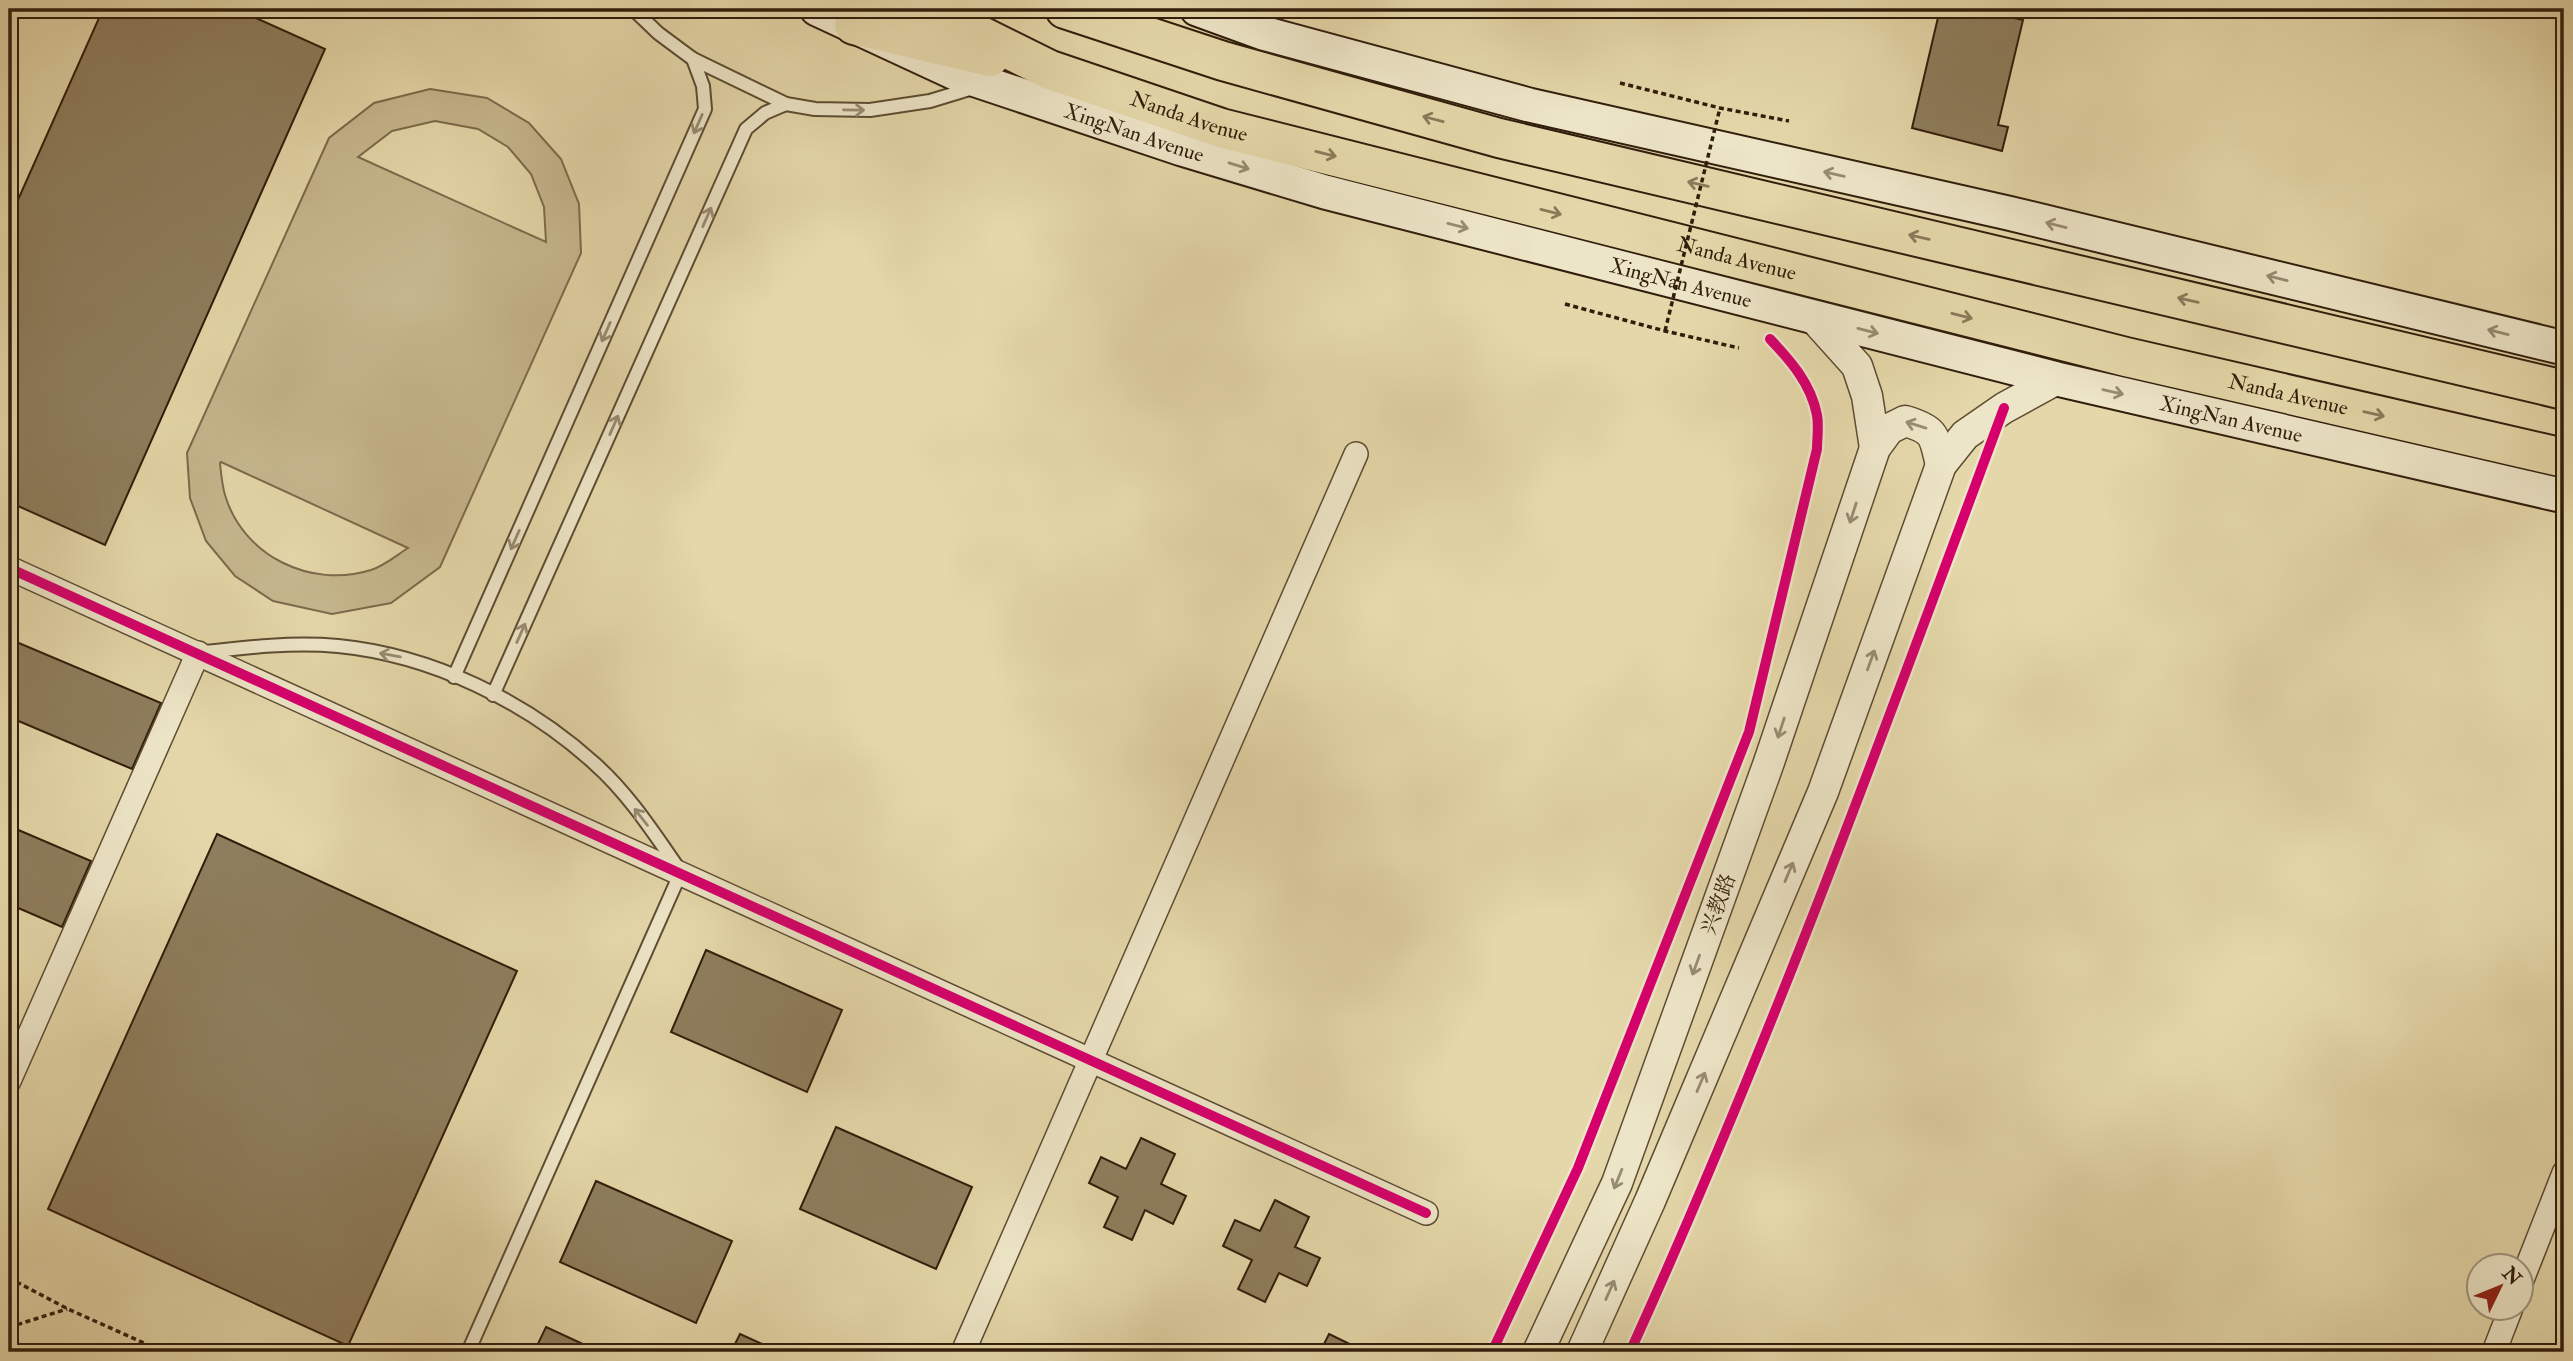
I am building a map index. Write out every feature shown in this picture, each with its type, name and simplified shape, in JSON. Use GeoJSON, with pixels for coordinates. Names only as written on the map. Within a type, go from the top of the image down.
{"type":"FeatureCollection","features":[{"type":"Feature","properties":{"kind":"highway","name":"Nanda Avenue"},"geometry":{"type":"LineString","coordinates":[[927,9],[1050,70],[1221,128],[2126,357],[2564,458]]}},
{"type":"Feature","properties":{"kind":"highway"},"geometry":{"type":"LineString","coordinates":[[1065,9],[1223,61],[1499,138],[2564,390]]}},
{"type":"Feature","properties":{"kind":"highway"},"geometry":{"type":"LineString","coordinates":[[1111,9],[1223,61]]}},
{"type":"Feature","properties":{"kind":"highway"},"geometry":{"type":"LineString","coordinates":[[854,25],[1050,70]]}},
{"type":"Feature","properties":{"kind":"main road","name":"XingNan Avenue"},"geometry":{"type":"LineString","coordinates":[[817,9],[943,67],[1182,149],[1325,192],[2057,379],[2564,496]]}},
{"type":"Feature","properties":{"kind":"main road"},"geometry":{"type":"LineString","coordinates":[[1197,9],[1264,33],[1529,104],[1994,210],[2564,348]]}},
{"type":"Feature","properties":{"kind":"street"},"geometry":{"type":"LineString","coordinates":[[1813,317],[1857,366],[1867,396],[1875,448]]}},
{"type":"Feature","properties":{"kind":"street"},"geometry":{"type":"LineString","coordinates":[[1582,1352],[1650,1201],[1823,792],[1941,465],[1965,435],[2004,408],[2057,379]]}},
{"type":"Feature","properties":{"kind":"street"},"geometry":{"type":"LineString","coordinates":[[1875,448],[1889,429],[1905,421],[1926,427],[1936,440],[1941,465]]}},
{"type":"Feature","properties":{"kind":"street","name":"兴教路"},"geometry":{"type":"LineString","coordinates":[[1538,1352],[1621,1170],[1768,765],[1875,448]]}},
{"type":"Feature","properties":{"kind":"street"},"geometry":{"type":"LineString","coordinates":[[963,1352],[1356,454]]}},
{"type":"Feature","properties":{"kind":"street"},"geometry":{"type":"LineString","coordinates":[[9,568],[1426,1213]]}},
{"type":"Feature","properties":{"kind":"street"},"geometry":{"type":"LineString","coordinates":[[9,1081],[198,653]]}},
{"type":"Feature","properties":{"kind":"street"},"geometry":{"type":"LineString","coordinates":[[2534,1252],[2564,1173]]}},
{"type":"Feature","properties":{"kind":"street"},"geometry":{"type":"LineString","coordinates":[[2494,1352],[2506,1322]]}},
{"type":"Feature","properties":{"kind":"lane"},"geometry":{"type":"LineString","coordinates":[[633,9],[658,33],[693,59],[786,104],[814,109],[870,110],[930,101],[988,83]]}},
{"type":"Feature","properties":{"kind":"lane"},"geometry":{"type":"LineString","coordinates":[[454,677],[705,109],[703,86],[693,59]]}},
{"type":"Feature","properties":{"kind":"lane"},"geometry":{"type":"LineString","coordinates":[[493,695],[746,129],[765,113],[786,104]]}},
{"type":"Feature","properties":{"kind":"lane"},"geometry":{"type":"LineString","coordinates":[[198,653],[268,645],[338,646],[404,658],[454,677],[493,695],[540,722],[596,764],[641,816],[681,872],[468,1352]]}},
{"type":"Feature","properties":{"kind":"path"},"geometry":{"type":"LineString","coordinates":[[1620,83],[1720,108],[1789,121]]}},
{"type":"Feature","properties":{"kind":"path"},"geometry":{"type":"LineString","coordinates":[[1665,331],[1720,108]]}},
{"type":"Feature","properties":{"kind":"path"},"geometry":{"type":"LineString","coordinates":[[1565,304],[1739,348]]}},
{"type":"Feature","properties":{"kind":"path"},"geometry":{"type":"LineString","coordinates":[[9,1278],[68,1309],[164,1352]]}},
{"type":"Feature","properties":{"kind":"path"},"geometry":{"type":"LineString","coordinates":[[9,1324],[16,1325],[68,1309]]}},
{"type":"Feature","properties":{"kind":"shaded area"},"geometry":{"type":"Polygon","coordinates":[[[430,89],[487,98],[529,123],[561,159],[579,204],[581,253],[440,567],[391,603],[332,614],[273,601],[235,576],[206,541],[190,498],[187,453],[329,138],[374,103],[430,89]],[[435,121],[392,131],[358,157],[546,242],[544,207],[531,174],[508,147],[478,129],[435,121]],[[221,462],[224,491],[234,517],[263,551],[282,562],[303,571],[348,575],[376,568],[408,548],[221,462]]]}},
{"type":"Feature","properties":{"kind":"building"},"geometry":{"type":"Polygon","coordinates":[[[103,9],[236,9],[325,49],[105,545],[9,502],[9,220],[103,9]]]}},
{"type":"Feature","properties":{"kind":"building"},"geometry":{"type":"Polygon","coordinates":[[[1940,9],[1975,9],[2023,20],[1998,125],[2008,127],[2002,151],[1912,128],[1940,9]]]}},
{"type":"Feature","properties":{"kind":"building"},"geometry":{"type":"Polygon","coordinates":[[[14,641],[161,703],[132,769],[9,717],[9,654],[14,641]]]}},
{"type":"Feature","properties":{"kind":"building"},"geometry":{"type":"Polygon","coordinates":[[[9,826],[91,861],[62,927],[9,904],[9,826]]]}},
{"type":"Feature","properties":{"kind":"building"},"geometry":{"type":"Polygon","coordinates":[[[217,834],[517,971],[348,1346],[48,1209],[217,834]]]}},
{"type":"Feature","properties":{"kind":"building"},"geometry":{"type":"Polygon","coordinates":[[[706,950],[842,1010],[807,1092],[671,1032],[706,950]]]}},
{"type":"Feature","properties":{"kind":"building"},"geometry":{"type":"Polygon","coordinates":[[[836,1127],[972,1187],[936,1269],[800,1209],[836,1127]]]}},
{"type":"Feature","properties":{"kind":"building"},"geometry":{"type":"Polygon","coordinates":[[[1141,1138],[1175,1154],[1161,1184],[1186,1196],[1173,1224],[1145,1210],[1132,1240],[1104,1227],[1118,1197],[1089,1183],[1101,1157],[1126,1169],[1141,1138]]]}},
{"type":"Feature","properties":{"kind":"building"},"geometry":{"type":"Polygon","coordinates":[[[596,1181],[732,1241],[696,1323],[560,1262],[596,1181]]]}},
{"type":"Feature","properties":{"kind":"building"},"geometry":{"type":"Polygon","coordinates":[[[1275,1200],[1309,1217],[1295,1247],[1320,1258],[1307,1286],[1279,1273],[1265,1302],[1238,1289],[1252,1260],[1223,1246],[1235,1220],[1260,1231],[1275,1200]]]}},
{"type":"Feature","properties":{"kind":"building"},"geometry":{"type":"Polygon","coordinates":[[[546,1327],[600,1352],[534,1352],[546,1327]]]}},
{"type":"Feature","properties":{"kind":"building"},"geometry":{"type":"Polygon","coordinates":[[[740,1334],[780,1352],[731,1352],[740,1334]]]}},
{"type":"Feature","properties":{"kind":"building"},"geometry":{"type":"Polygon","coordinates":[[[1329,1334],[1366,1352],[1320,1352],[1329,1334]]]}},
{"type":"Feature","properties":{"kind":"cycle path"},"geometry":{"type":"LineString","coordinates":[[1492,1352],[1578,1168],[1749,732],[1817,449],[1818,419],[1810,393],[1793,365],[1770,339]]}},
{"type":"Feature","properties":{"kind":"cycle path"},"geometry":{"type":"LineString","coordinates":[[1630,1352],[1779,1002],[2004,408]]}},
{"type":"Feature","properties":{"kind":"cycle path"},"geometry":{"type":"LineString","coordinates":[[9,568],[1426,1213]]}}]}
